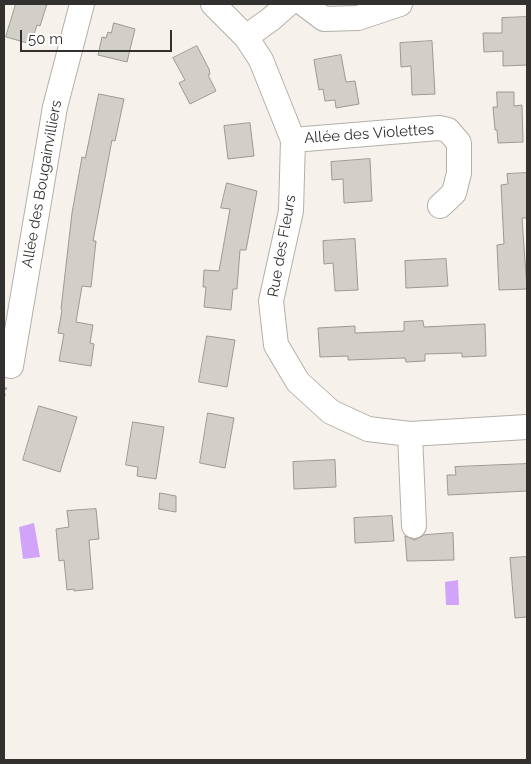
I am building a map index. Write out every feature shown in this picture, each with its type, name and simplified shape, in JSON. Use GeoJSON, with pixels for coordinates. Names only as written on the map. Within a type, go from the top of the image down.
{"type":"FeatureCollection","features":[{"type":"Feature","properties":{"kind":"street","name":"Allée des Bougainvilliers"},"geometry":{"type":"LineString","coordinates":[[11,366],[55,107],[82,4]]}},
{"type":"Feature","properties":{"kind":"street","name":"Rue des Fleurs"},"geometry":{"type":"LineString","coordinates":[[213,4],[246,37],[260,60],[293,140],[291,211],[271,300],[276,345],[298,382],[331,412],[368,429],[410,434],[527,427]]}},
{"type":"Feature","properties":{"kind":"street"},"geometry":{"type":"LineString","coordinates":[[246,37],[288,4]]}},
{"type":"Feature","properties":{"kind":"street"},"geometry":{"type":"LineString","coordinates":[[304,4],[324,19],[358,18],[400,4]]}},
{"type":"Feature","properties":{"kind":"street","name":"Allée des Violettes"},"geometry":{"type":"LineString","coordinates":[[293,140],[438,128],[448,130],[459,143],[458,173],[454,193],[440,206]]}},
{"type":"Feature","properties":{"kind":"street"},"geometry":{"type":"LineString","coordinates":[[410,434],[414,526]]}},
{"type":"Feature","properties":{"kind":"shaded area"},"geometry":{"type":"Polygon","coordinates":[[[34,523],[40,557],[23,559],[19,527],[34,523]]]}},
{"type":"Feature","properties":{"kind":"shaded area"},"geometry":{"type":"Polygon","coordinates":[[[458,580],[459,605],[446,605],[445,582],[458,580]]]}},
{"type":"Feature","properties":{"kind":"building"},"geometry":{"type":"Polygon","coordinates":[[[16,4],[47,4],[40,26],[37,25],[31,44],[6,37],[16,4]]]}},
{"type":"Feature","properties":{"kind":"building"},"geometry":{"type":"Polygon","coordinates":[[[527,17],[527,65],[503,66],[503,51],[484,52],[483,33],[502,33],[502,18],[527,17]]]}},
{"type":"Feature","properties":{"kind":"building"},"geometry":{"type":"Polygon","coordinates":[[[114,23],[135,29],[127,62],[98,55],[102,37],[106,38],[108,32],[111,33],[114,23]]]}},
{"type":"Feature","properties":{"kind":"building"},"geometry":{"type":"Polygon","coordinates":[[[432,41],[435,94],[412,95],[411,66],[401,67],[400,43],[432,41]]]}},
{"type":"Feature","properties":{"kind":"building"},"geometry":{"type":"Polygon","coordinates":[[[197,46],[209,69],[210,74],[208,75],[216,91],[190,104],[179,83],[185,80],[173,58],[197,46]]]}},
{"type":"Feature","properties":{"kind":"building"},"geometry":{"type":"Polygon","coordinates":[[[341,55],[346,82],[355,81],[359,104],[336,108],[335,100],[325,101],[323,89],[319,90],[314,60],[341,55]]]}},
{"type":"Feature","properties":{"kind":"building"},"geometry":{"type":"Polygon","coordinates":[[[497,92],[514,92],[514,106],[522,105],[523,142],[498,143],[493,107],[497,107],[497,92]]]}},
{"type":"Feature","properties":{"kind":"building"},"geometry":{"type":"Polygon","coordinates":[[[99,94],[124,99],[115,141],[112,140],[93,241],[96,241],[91,287],[82,286],[76,322],[93,325],[90,343],[94,344],[91,366],[59,361],[64,334],[58,333],[72,213],[82,157],[85,158],[99,94]]]}},
{"type":"Feature","properties":{"kind":"building"},"geometry":{"type":"Polygon","coordinates":[[[250,123],[254,156],[228,159],[224,126],[250,123]]]}},
{"type":"Feature","properties":{"kind":"building"},"geometry":{"type":"Polygon","coordinates":[[[370,159],[372,201],[344,203],[343,179],[332,180],[331,162],[370,159]]]}},
{"type":"Feature","properties":{"kind":"building"},"geometry":{"type":"Polygon","coordinates":[[[527,173],[527,218],[522,218],[527,289],[499,290],[497,245],[504,244],[501,185],[508,184],[507,174],[527,173]]]}},
{"type":"Feature","properties":{"kind":"building"},"geometry":{"type":"Polygon","coordinates":[[[227,183],[257,191],[246,250],[240,250],[237,289],[233,289],[231,310],[204,307],[206,287],[203,287],[204,270],[219,271],[230,209],[221,208],[227,183]]]}},
{"type":"Feature","properties":{"kind":"building"},"geometry":{"type":"Polygon","coordinates":[[[355,239],[358,290],[335,291],[333,263],[324,264],[323,241],[355,239]]]}},
{"type":"Feature","properties":{"kind":"building"},"geometry":{"type":"Polygon","coordinates":[[[446,259],[448,286],[406,288],[405,261],[446,259]]]}},
{"type":"Feature","properties":{"kind":"building"},"geometry":{"type":"Polygon","coordinates":[[[423,321],[424,327],[485,324],[486,356],[462,357],[462,353],[425,354],[425,361],[406,362],[405,358],[348,360],[348,356],[320,357],[318,328],[355,326],[355,333],[404,331],[404,322],[423,321]]]}},
{"type":"Feature","properties":{"kind":"building"},"geometry":{"type":"Polygon","coordinates":[[[207,336],[235,340],[227,387],[199,382],[207,336]]]}},
{"type":"Feature","properties":{"kind":"building"},"geometry":{"type":"Polygon","coordinates":[[[39,406],[77,417],[60,472],[23,460],[39,406]]]}},
{"type":"Feature","properties":{"kind":"building"},"geometry":{"type":"Polygon","coordinates":[[[208,413],[234,418],[225,468],[200,463],[208,413]]]}},
{"type":"Feature","properties":{"kind":"building"},"geometry":{"type":"Polygon","coordinates":[[[133,422],[164,427],[156,479],[137,476],[138,467],[126,465],[133,422]]]}},
{"type":"Feature","properties":{"kind":"building"},"geometry":{"type":"Polygon","coordinates":[[[335,460],[336,487],[294,489],[293,462],[335,460]]]}},
{"type":"Feature","properties":{"kind":"building"},"geometry":{"type":"Polygon","coordinates":[[[527,464],[527,491],[448,495],[447,475],[456,475],[455,467],[527,464]]]}},
{"type":"Feature","properties":{"kind":"building"},"geometry":{"type":"Polygon","coordinates":[[[160,493],[176,496],[176,512],[159,509],[160,493]]]}},
{"type":"Feature","properties":{"kind":"building"},"geometry":{"type":"Polygon","coordinates":[[[96,509],[99,539],[89,540],[93,589],[67,590],[64,560],[59,561],[56,529],[69,527],[67,511],[96,509]]]}},
{"type":"Feature","properties":{"kind":"building"},"geometry":{"type":"Polygon","coordinates":[[[392,516],[394,541],[355,543],[354,518],[392,516]]]}},
{"type":"Feature","properties":{"kind":"building"},"geometry":{"type":"Polygon","coordinates":[[[453,533],[454,560],[407,561],[405,536],[415,540],[424,535],[453,533]]]}},
{"type":"Feature","properties":{"kind":"building"},"geometry":{"type":"Polygon","coordinates":[[[527,557],[527,617],[515,618],[510,558],[527,557]]]}}]}
